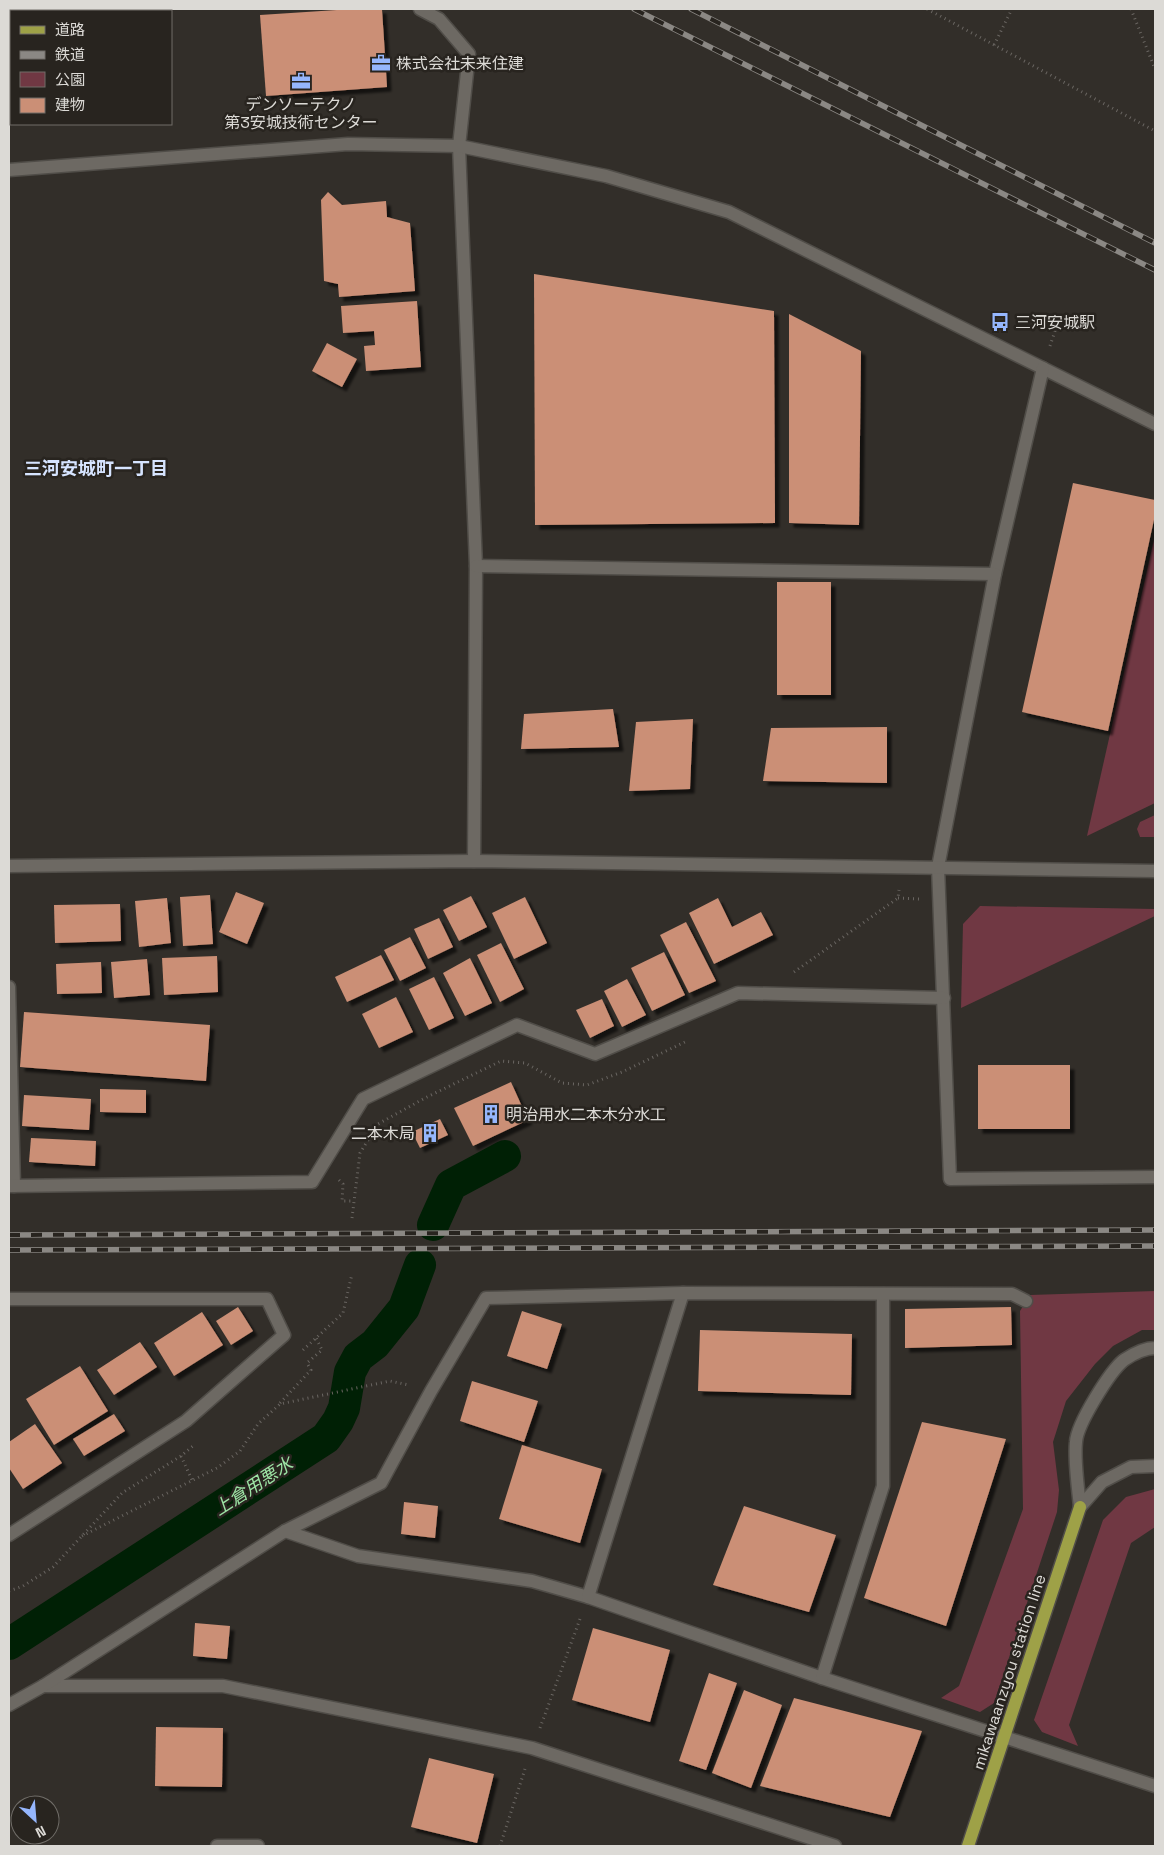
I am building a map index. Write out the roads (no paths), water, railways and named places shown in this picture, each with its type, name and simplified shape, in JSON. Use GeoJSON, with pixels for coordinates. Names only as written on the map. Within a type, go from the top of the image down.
{"type":"FeatureCollection","features":[{"type":"Feature","properties":{"kind":"main road","name":"mikawaanzyou station line"},"geometry":{"type":"LineString","coordinates":[[968,1846],[1080,1507]]}},
{"type":"Feature","properties":{"kind":"street"},"geometry":{"type":"LineString","coordinates":[[420,9],[439,19],[468,54],[459,146],[476,566],[474,861]]}},
{"type":"Feature","properties":{"kind":"street"},"geometry":{"type":"LineString","coordinates":[[9,170],[348,144],[459,146],[606,176],[729,212],[1155,424]]}},
{"type":"Feature","properties":{"kind":"street"},"geometry":{"type":"LineString","coordinates":[[1043,368],[995,574],[938,867],[950,1179],[1155,1177]]}},
{"type":"Feature","properties":{"kind":"street"},"geometry":{"type":"LineString","coordinates":[[476,566],[995,574]]}},
{"type":"Feature","properties":{"kind":"street"},"geometry":{"type":"LineString","coordinates":[[9,866],[474,861],[1155,872]]}},
{"type":"Feature","properties":{"kind":"street"},"geometry":{"type":"LineString","coordinates":[[9,987],[11,1186],[312,1182],[363,1099],[517,1025],[595,1054],[738,993],[944,998]]}},
{"type":"Feature","properties":{"kind":"street"},"geometry":{"type":"LineString","coordinates":[[588,1597],[683,1293]]}},
{"type":"Feature","properties":{"kind":"street"},"geometry":{"type":"LineString","coordinates":[[9,1705],[43,1686],[285,1531],[381,1483],[431,1390],[486,1298],[683,1293],[1012,1294],[1026,1301]]}},
{"type":"Feature","properties":{"kind":"street"},"geometry":{"type":"LineString","coordinates":[[822,1678],[883,1486],[883,1294]]}},
{"type":"Feature","properties":{"kind":"street"},"geometry":{"type":"LineString","coordinates":[[9,1299],[267,1300],[284,1335],[186,1421],[9,1535]]}},
{"type":"Feature","properties":{"kind":"street"},"geometry":{"type":"LineString","coordinates":[[1080,1507],[1076,1441],[1082,1421],[1109,1378],[1123,1361],[1147,1348],[1155,1348]]}},
{"type":"Feature","properties":{"kind":"street"},"geometry":{"type":"LineString","coordinates":[[1080,1507],[1102,1482],[1131,1468],[1155,1466]]}},
{"type":"Feature","properties":{"kind":"street"},"geometry":{"type":"LineString","coordinates":[[285,1531],[358,1556],[532,1581],[588,1597],[822,1678],[1155,1786]]}},
{"type":"Feature","properties":{"kind":"street"},"geometry":{"type":"LineString","coordinates":[[43,1686],[223,1686],[532,1748],[835,1846]]}},
{"type":"Feature","properties":{"kind":"street"},"geometry":{"type":"LineString","coordinates":[[217,1846],[258,1846]]}},
{"type":"Feature","properties":{"kind":"waterway","name":"上倉用悪水"},"geometry":{"type":"LineString","coordinates":[[433,1225],[451,1185],[505,1156]]}},
{"type":"Feature","properties":{"kind":"waterway","name":"上倉用悪水"},"geometry":{"type":"LineString","coordinates":[[9,1644],[326,1438],[338,1421],[344,1408],[350,1372],[358,1357],[375,1344],[404,1308],[420,1265]]}},
{"type":"Feature","properties":{"kind":"railway"},"geometry":{"type":"LineString","coordinates":[[634,9],[1155,270]]}},
{"type":"Feature","properties":{"kind":"railway"},"geometry":{"type":"LineString","coordinates":[[691,9],[1155,243]]}},
{"type":"Feature","properties":{"kind":"railway"},"geometry":{"type":"LineString","coordinates":[[9,1235],[1155,1230]]}},
{"type":"Feature","properties":{"kind":"railway"},"geometry":{"type":"LineString","coordinates":[[9,1250],[1155,1246]]}},
{"type":"Feature","properties":{"kind":"place","name":"株式会社未来住建"},"geometry":{"type":"Point","coordinates":[381,63]}},
{"type":"Feature","properties":{"kind":"place","name":"デンソーテクノ 第3安城技術センター"},"geometry":{"type":"Point","coordinates":[301,81]}},
{"type":"Feature","properties":{"kind":"place","name":"三河安城駅"},"geometry":{"type":"Point","coordinates":[1000,322]}},
{"type":"Feature","properties":{"kind":"place","name":"明治用水二本木分水工"},"geometry":{"type":"Point","coordinates":[491,1114]}},
{"type":"Feature","properties":{"kind":"place","name":"二本木局"},"geometry":{"type":"Point","coordinates":[430,1133]}},
{"type":"Feature","properties":{"kind":"district","name":"三河安城町一丁目"},"geometry":{"type":"Point","coordinates":[96,468]}}]}
